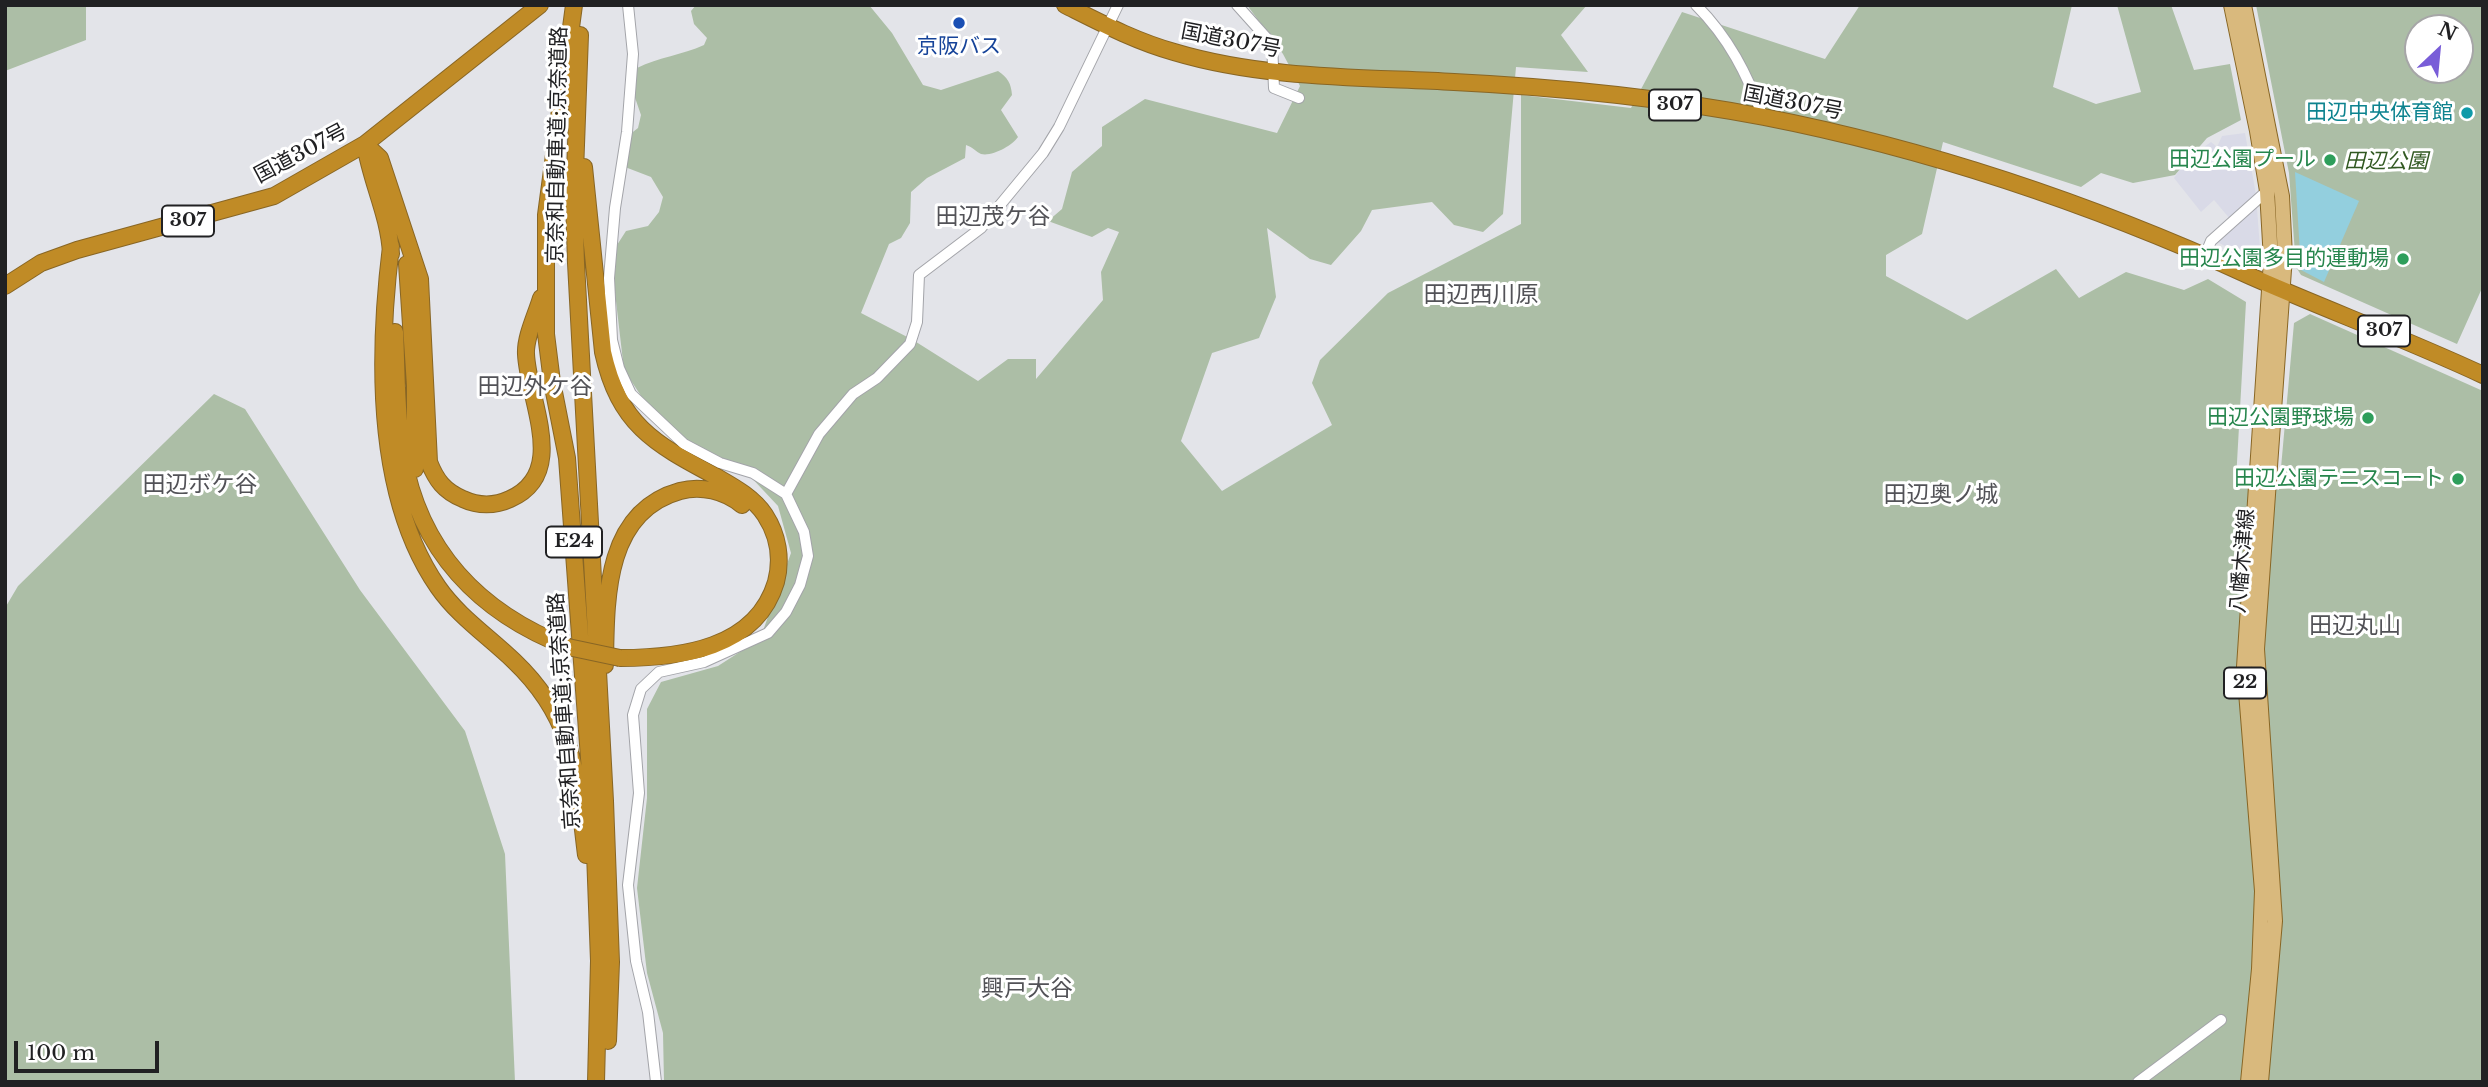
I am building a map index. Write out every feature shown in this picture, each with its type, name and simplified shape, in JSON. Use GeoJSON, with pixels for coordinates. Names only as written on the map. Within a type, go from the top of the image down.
{"type":"FeatureCollection","features":[{"type":"Feature","properties":{"kind":"highway","name":"国道307号"},"geometry":{"type":"LineString","coordinates":[[5,286],[41,263],[77,250],[274,196],[365,144],[540,5]]}},
{"type":"Feature","properties":{"kind":"highway","name":"京奈和自動車道;京奈道路"},"geometry":{"type":"LineString","coordinates":[[575,5],[546,215],[546,282],[548,357],[568,458],[594,826],[599,961],[596,1082]]}},
{"type":"Feature","properties":{"kind":"highway","name":"京奈和自動車道;京奈道路"},"geometry":{"type":"LineString","coordinates":[[581,5],[574,200],[610,945],[606,1082]]}},
{"type":"Feature","properties":{"kind":"highway","name":"国道307号"},"geometry":{"type":"LineString","coordinates":[[1065,5],[1106,27],[1173,52],[1272,72],[1516,85],[1763,117],[1874,142],[2010,181],[2206,253],[2483,375]]}},
{"type":"Feature","properties":{"kind":"highway"},"geometry":{"type":"LineString","coordinates":[[365,144],[369,166],[385,210],[391,246],[401,438],[407,476],[418,509],[447,562],[474,593],[524,628],[568,642],[619,653],[688,654],[708,649],[738,633],[769,600],[778,575],[778,545],[765,516],[751,498],[645,435],[620,404],[610,381],[603,352],[590,241],[582,135],[581,28]]}},
{"type":"Feature","properties":{"kind":"highway"},"geometry":{"type":"LineString","coordinates":[[365,144],[380,158],[420,279],[429,461],[440,485],[468,502],[500,503],[517,496],[533,479],[540,465],[544,451],[542,435],[528,381],[525,351],[546,282]]}},
{"type":"Feature","properties":{"kind":"highway"},"geometry":{"type":"LineString","coordinates":[[404,234],[415,386],[413,462],[426,504],[447,545],[481,587],[515,613],[568,642]]}},
{"type":"Feature","properties":{"kind":"highway"},"geometry":{"type":"LineString","coordinates":[[391,246],[384,302],[384,397],[397,499],[421,558],[438,588],[462,615],[514,661],[555,710],[575,771],[599,961]]}},
{"type":"Feature","properties":{"kind":"highway"},"geometry":{"type":"LineString","coordinates":[[610,945],[612,777],[605,664],[606,605],[618,549],[639,514],[663,496],[699,489],[724,494],[744,507],[761,528],[769,555],[767,581],[754,606],[726,630],[702,640],[675,647],[619,653]]}},
{"type":"Feature","properties":{"kind":"main road","name":"八幡木津線"},"geometry":{"type":"LineString","coordinates":[[2231,5],[2267,191],[2271,260],[2277,286],[2244,667],[2262,891],[2259,969],[2248,1082]]}},
{"type":"Feature","properties":{"kind":"main road","name":"八幡木津線"},"geometry":{"type":"LineString","coordinates":[[2244,5],[2282,196],[2257,649],[2275,921],[2261,1082]]}},
{"type":"Feature","properties":{"kind":"street"},"geometry":{"type":"LineString","coordinates":[[628,5],[633,54],[627,132],[615,208],[609,278],[612,340],[619,369],[631,394],[684,444],[720,463],[753,474],[786,494],[804,532],[808,556],[800,585],[786,611],[768,633],[704,662],[659,672],[641,689],[633,715],[639,793],[628,885],[636,961],[649,1012],[656,1082]]}},
{"type":"Feature","properties":{"kind":"street"},"geometry":{"type":"LineString","coordinates":[[786,494],[819,434],[853,394],[877,378],[909,344],[917,322],[919,275],[981,228],[1043,153],[1059,127],[1118,5]]}},
{"type":"Feature","properties":{"kind":"street"},"geometry":{"type":"LineString","coordinates":[[1237,5],[1272,44],[1274,88],[1299,98]]}},
{"type":"Feature","properties":{"kind":"street"},"geometry":{"type":"LineString","coordinates":[[1696,5],[1731,46],[1751,82],[1763,117]]}},
{"type":"Feature","properties":{"kind":"street"},"geometry":{"type":"LineString","coordinates":[[2206,253],[2211,241],[2267,191]]}},
{"type":"Feature","properties":{"kind":"street"},"geometry":{"type":"LineString","coordinates":[[2137,1082],[2221,1020]]}},
{"type":"Feature","properties":{"kind":"shaded area"},"geometry":{"type":"Polygon","coordinates":[[[2245,133],[2256,195],[2260,248],[2249,258],[2217,242],[2236,226],[2214,200],[2201,212],[2174,178],[2187,159],[2211,142],[2217,147],[2222,136],[2245,133]]]}},
{"type":"Feature","properties":{"kind":"green space"},"geometry":{"type":"Polygon","coordinates":[[[5,5],[86,5],[86,40],[5,71],[5,5]]]}},
{"type":"Feature","properties":{"kind":"green space"},"geometry":{"type":"Polygon","coordinates":[[[696,5],[869,5],[892,33],[923,85],[941,90],[998,71],[1007,79],[1012,95],[1001,110],[1018,137],[1007,147],[991,154],[981,154],[966,145],[965,158],[927,178],[911,192],[910,223],[901,238],[889,244],[861,313],[913,340],[978,381],[1008,359],[1036,359],[1036,379],[1103,300],[1101,272],[1119,232],[1108,228],[1092,237],[1048,221],[1062,209],[1072,172],[1102,146],[1102,127],[1145,99],[1277,133],[1300,86],[1283,54],[1247,5],[1587,5],[1561,35],[1588,72],[1516,67],[1503,214],[1483,232],[1454,225],[1432,202],[1372,210],[1361,231],[1331,265],[1310,259],[1267,228],[1276,297],[1259,338],[1212,353],[1181,441],[1222,491],[1332,425],[1312,383],[1320,360],[1388,293],[1521,224],[1521,95],[1631,108],[1682,12],[1825,59],[1860,5],[2072,5],[2053,87],[2096,104],[2141,92],[2117,5],[2171,5],[2194,70],[2230,64],[2241,120],[2207,138],[2175,175],[2133,183],[2101,173],[2081,187],[1943,142],[1922,234],[1886,255],[1886,276],[1967,320],[2056,269],[2079,298],[2126,272],[2184,290],[2208,279],[2246,302],[2236,480],[2279,490],[2294,323],[2310,314],[2483,391],[2483,1082],[2149,1082],[2141,1073],[2130,1082],[664,1082],[663,1033],[647,973],[637,888],[647,798],[647,709],[661,682],[718,666],[760,639],[791,553],[778,506],[748,474],[673,432],[647,405],[624,370],[614,284],[617,245],[626,231],[648,226],[659,212],[663,197],[651,177],[625,167],[624,139],[638,128],[641,115],[632,89],[637,68],[704,45],[707,38],[694,24],[691,11],[696,5]]]}},
{"type":"Feature","properties":{"kind":"green space","name":"田辺公園"},"geometry":{"type":"Polygon","coordinates":[[[2256,5],[2483,5],[2483,286],[2457,344],[2301,275],[2296,267],[2289,173],[2256,5]]]}},
{"type":"Feature","properties":{"kind":"green space"},"geometry":{"type":"Polygon","coordinates":[[[214,394],[245,409],[360,590],[465,731],[505,854],[515,1082],[5,1082],[5,608],[18,586],[214,394]]]}},
{"type":"Feature","properties":{"kind":"water"},"geometry":{"type":"Polygon","coordinates":[[[2295,172],[2359,201],[2324,282],[2301,270],[2295,172]]]}},
{"type":"Feature","properties":{"kind":"place","name":"京阪バス"},"geometry":{"type":"Point","coordinates":[959,23]}},
{"type":"Feature","properties":{"kind":"place","name":"田辺中央体育館"},"geometry":{"type":"Point","coordinates":[2467,113]}},
{"type":"Feature","properties":{"kind":"place","name":"田辺公園プール"},"geometry":{"type":"Point","coordinates":[2330,160]}},
{"type":"Feature","properties":{"kind":"place","name":"田辺公園多目的運動場"},"geometry":{"type":"Point","coordinates":[2403,259]}},
{"type":"Feature","properties":{"kind":"place","name":"田辺公園野球場"},"geometry":{"type":"Point","coordinates":[2368,418]}},
{"type":"Feature","properties":{"kind":"place","name":"田辺公園テニスコート"},"geometry":{"type":"Point","coordinates":[2458,479]}},
{"type":"Feature","properties":{"kind":"district","name":"田辺茂ケ谷"},"geometry":{"type":"Point","coordinates":[993,218]}},
{"type":"Feature","properties":{"kind":"district","name":"田辺西川原"},"geometry":{"type":"Point","coordinates":[1481,296]}},
{"type":"Feature","properties":{"kind":"district","name":"田辺外ケ谷"},"geometry":{"type":"Point","coordinates":[535,388]}},
{"type":"Feature","properties":{"kind":"district","name":"田辺ボケ谷"},"geometry":{"type":"Point","coordinates":[200,486]}},
{"type":"Feature","properties":{"kind":"district","name":"田辺奥ノ城"},"geometry":{"type":"Point","coordinates":[1941,496]}},
{"type":"Feature","properties":{"kind":"district","name":"田辺丸山"},"geometry":{"type":"Point","coordinates":[2355,627]}},
{"type":"Feature","properties":{"kind":"district","name":"興戸大谷"},"geometry":{"type":"Point","coordinates":[1027,990]}}]}
